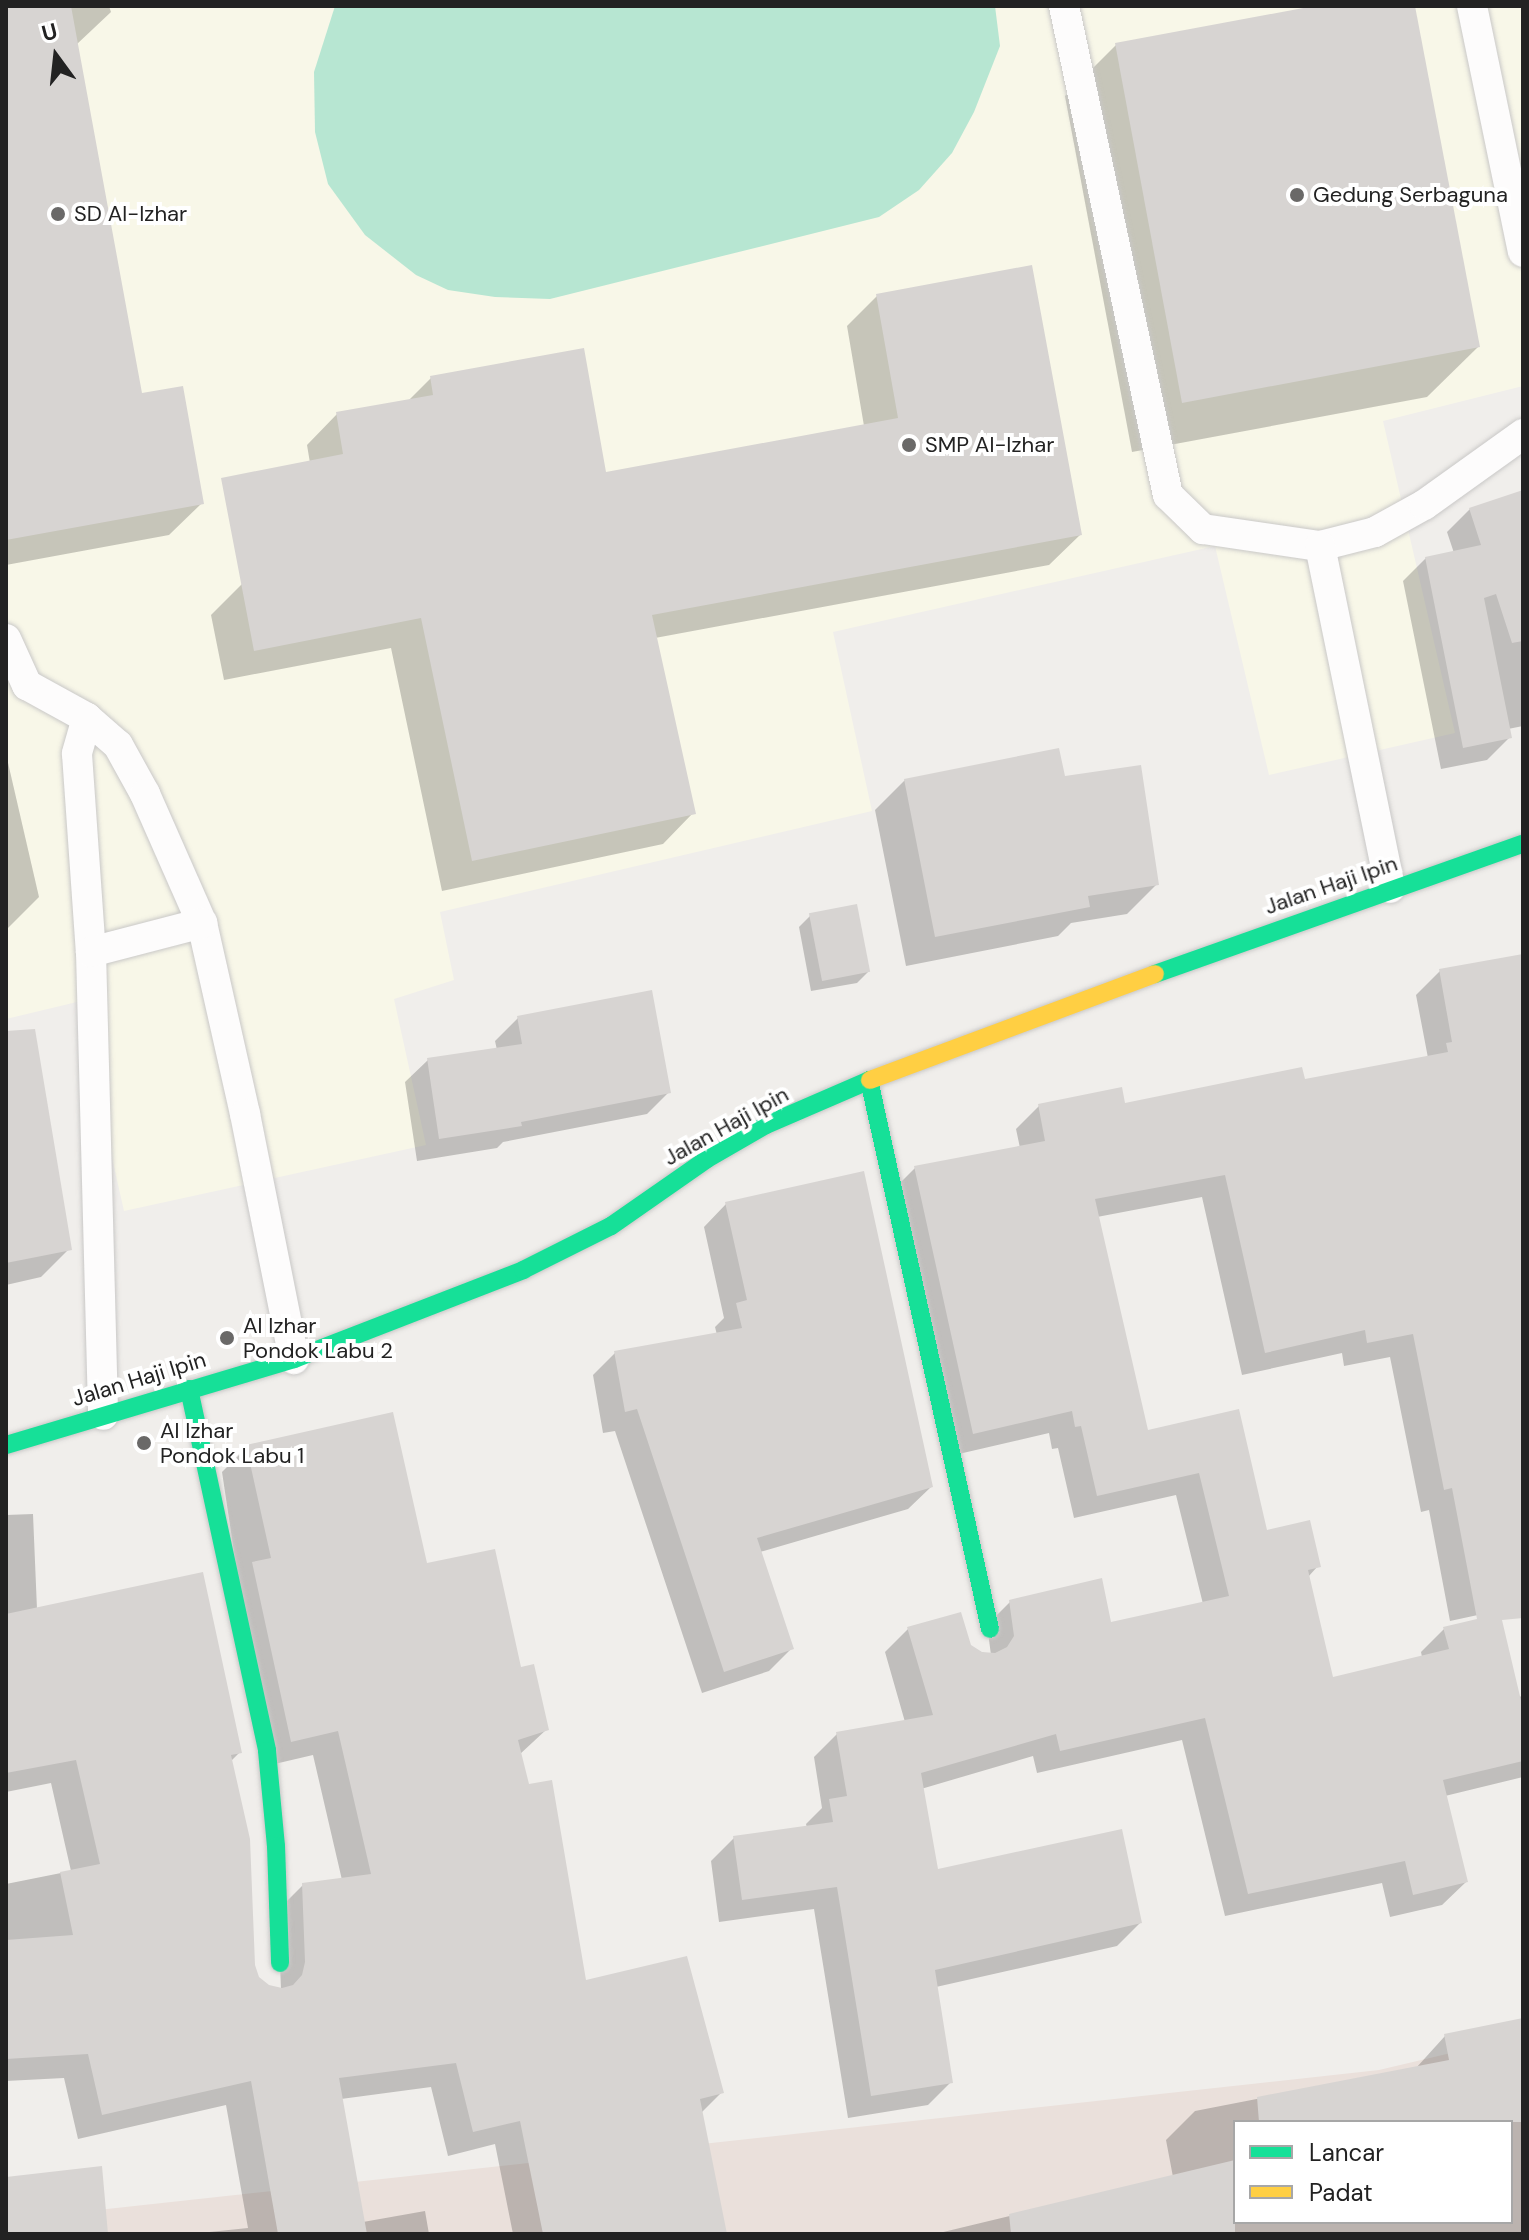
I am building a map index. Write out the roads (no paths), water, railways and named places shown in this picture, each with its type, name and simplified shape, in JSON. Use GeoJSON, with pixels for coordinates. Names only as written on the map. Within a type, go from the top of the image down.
{"type":"FeatureCollection","features":[{"type":"Feature","properties":{"kind":"street","name":"Jalan Haji Ipin"},"geometry":{"type":"LineString","coordinates":[[6,1445],[294,1359],[523,1270],[611,1226],[707,1159],[766,1125],[869,1080],[1390,888],[1523,844]]}},
{"type":"Feature","properties":{"kind":"street"},"geometry":{"type":"LineString","coordinates":[[869,1080],[990,1629]]}},
{"type":"Feature","properties":{"kind":"street"},"geometry":{"type":"LineString","coordinates":[[189,1389],[267,1751],[276,1846],[280,1963]]}},
{"type":"Feature","properties":{"kind":"lane"},"geometry":{"type":"LineString","coordinates":[[1064,6],[1168,495],[1203,529],[1320,546],[1375,532],[1424,505],[1523,434]]}},
{"type":"Feature","properties":{"kind":"lane"},"geometry":{"type":"LineString","coordinates":[[1472,6],[1523,252]]}},
{"type":"Feature","properties":{"kind":"lane"},"geometry":{"type":"LineString","coordinates":[[1320,546],[1390,888]]}},
{"type":"Feature","properties":{"kind":"lane"},"geometry":{"type":"LineString","coordinates":[[6,639],[27,685],[87,718],[118,745],[145,794],[202,923],[245,1114],[294,1359]]}},
{"type":"Feature","properties":{"kind":"lane"},"geometry":{"type":"LineString","coordinates":[[87,718],[77,754],[91,952],[103,1415]]}},
{"type":"Feature","properties":{"kind":"lane"},"geometry":{"type":"LineString","coordinates":[[91,952],[202,923]]}},
{"type":"Feature","properties":{"kind":"place","name":"Gedung Serbaguna"},"geometry":{"type":"Point","coordinates":[1297,195]}},
{"type":"Feature","properties":{"kind":"place","name":"SD Al-Izhar"},"geometry":{"type":"Point","coordinates":[58,214]}},
{"type":"Feature","properties":{"kind":"place","name":"SMP Al-Izhar"},"geometry":{"type":"Point","coordinates":[909,445]}},
{"type":"Feature","properties":{"kind":"place","name":"Al Izhar Pondok Labu 2"},"geometry":{"type":"Point","coordinates":[227,1338]}},
{"type":"Feature","properties":{"kind":"place","name":"Al Izhar Pondok Labu 1"},"geometry":{"type":"Point","coordinates":[144,1443]}}]}
